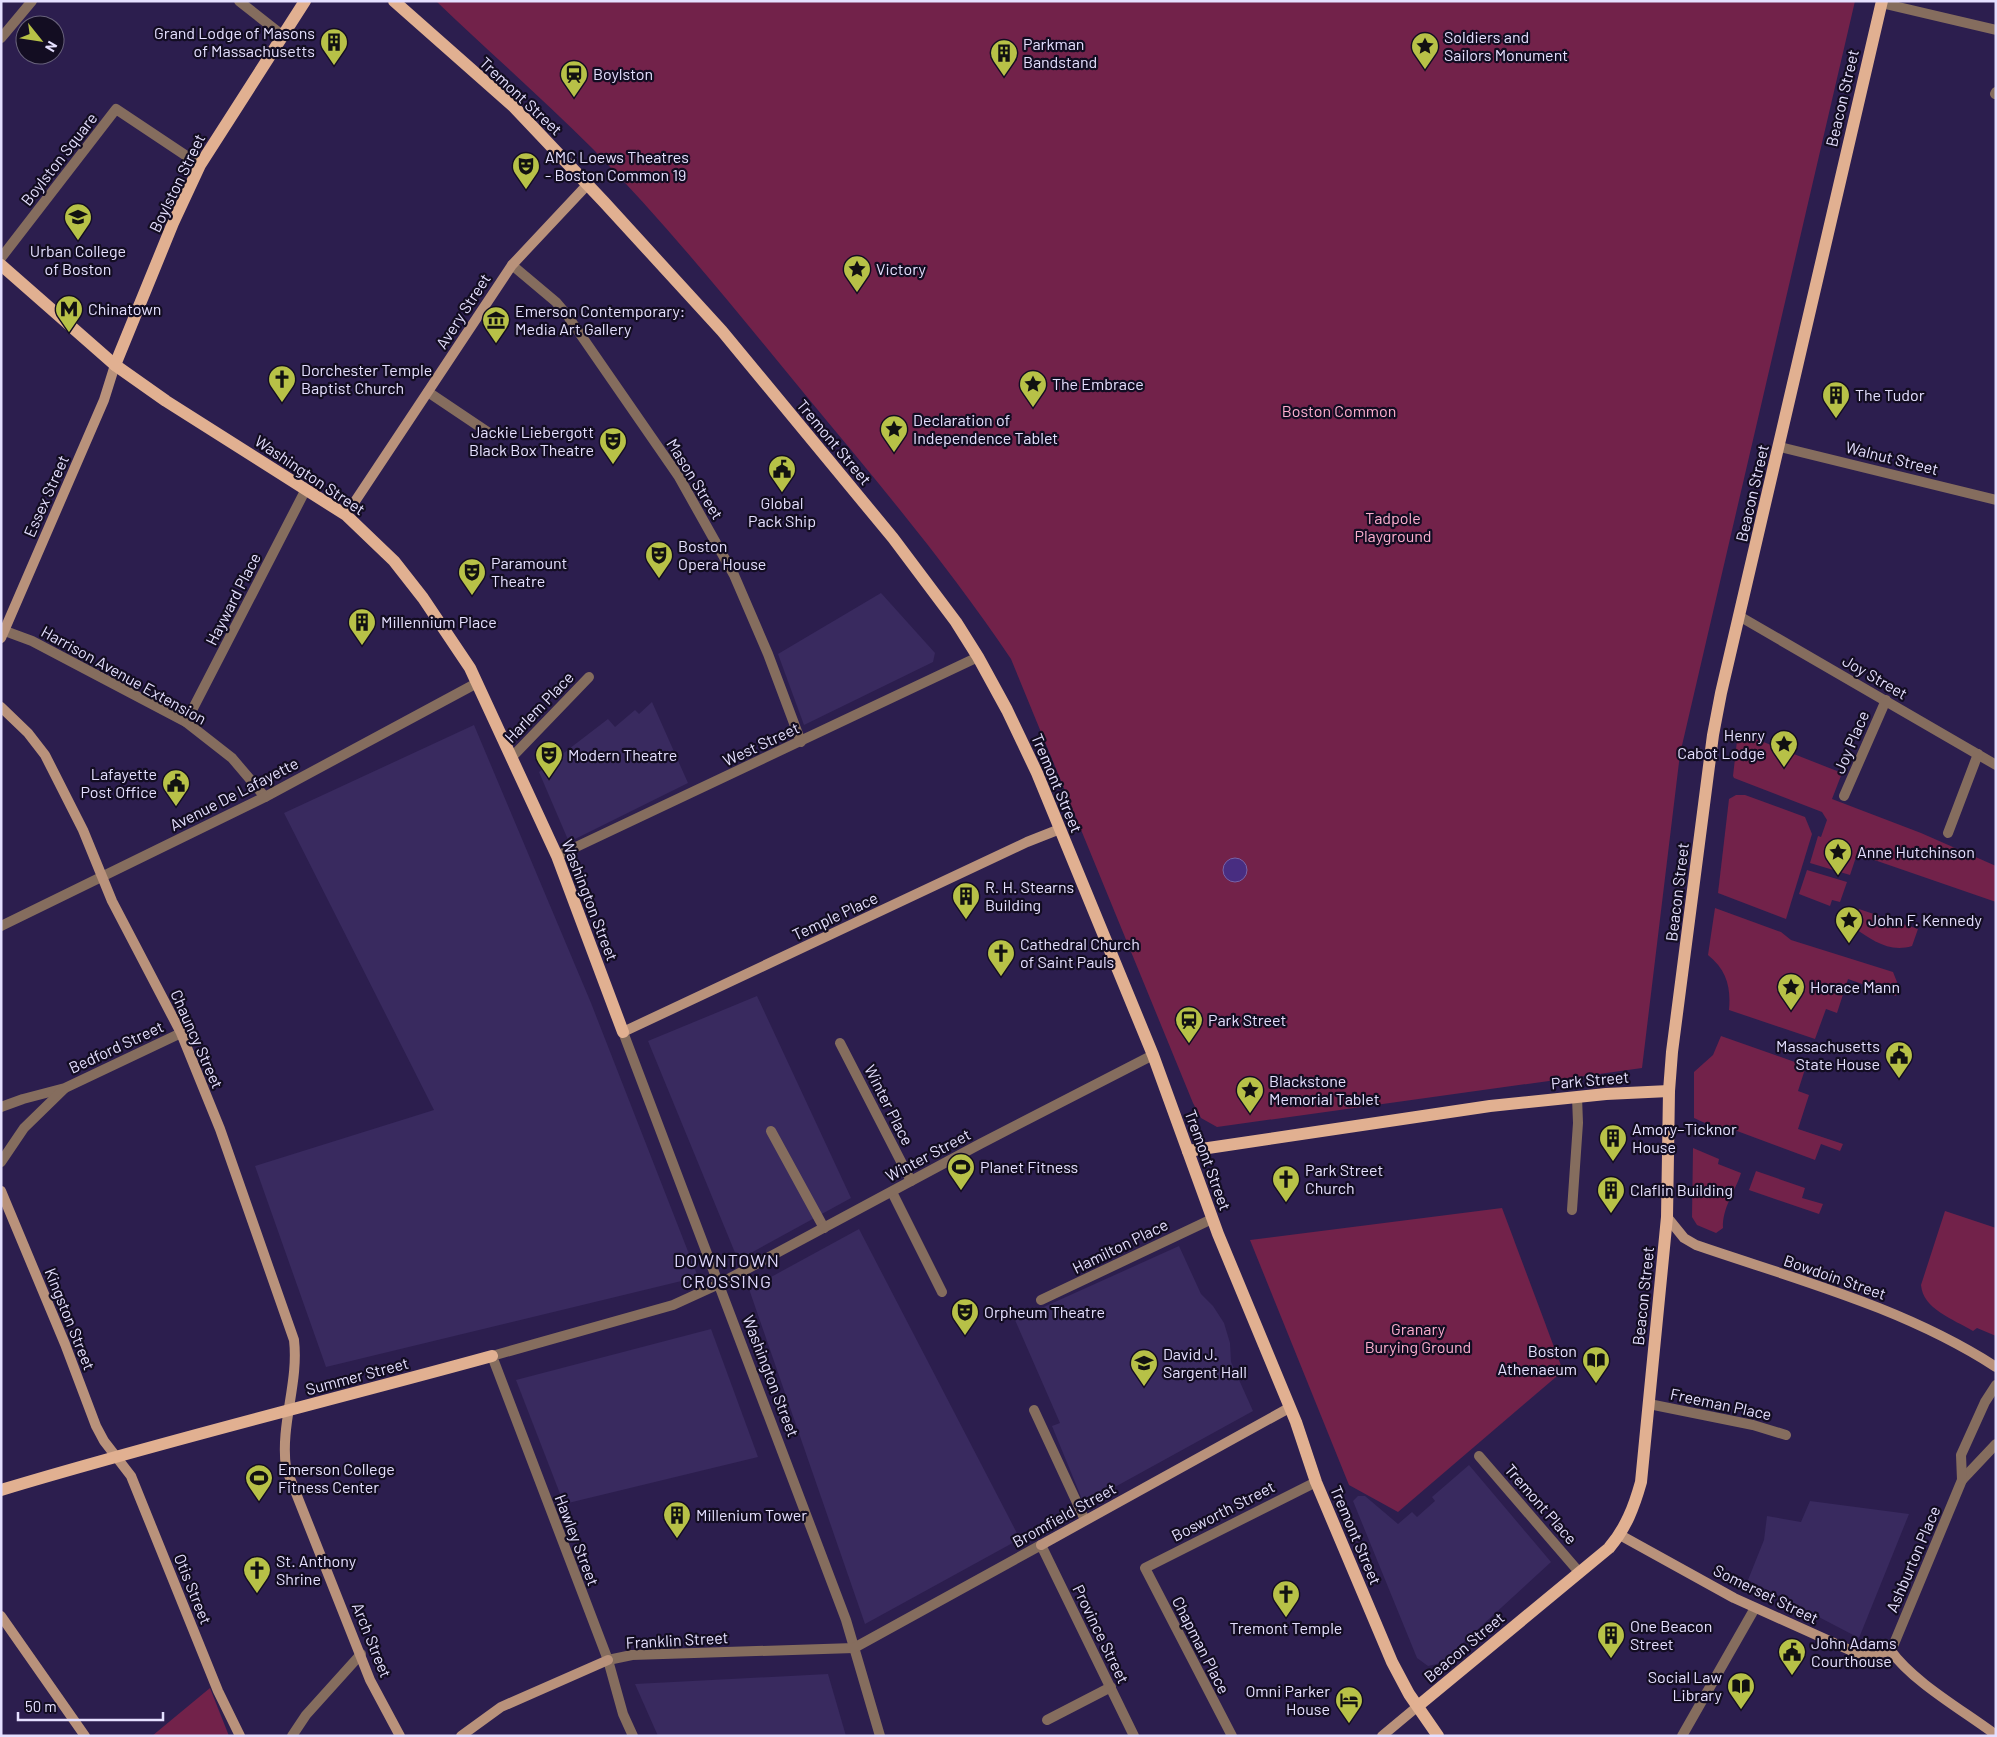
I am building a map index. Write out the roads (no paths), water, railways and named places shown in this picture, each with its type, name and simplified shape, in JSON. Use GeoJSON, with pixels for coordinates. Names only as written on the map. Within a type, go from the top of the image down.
{"type":"FeatureCollection","features":[{"type":"Feature","properties":{"kind":"main road","name":"Boylston Street"},"geometry":{"type":"LineString","coordinates":[[115,365],[173,223],[200,165],[305,1]]}},
{"type":"Feature","properties":{"kind":"main road","name":"Tremont Street"},"geometry":{"type":"LineString","coordinates":[[394,1],[514,107],[588,184],[722,331],[893,538],[956,622],[978,657],[1007,710],[1060,828],[1153,1055],[1212,1219],[1289,1408],[1316,1482],[1392,1662],[1438,1736]]}},
{"type":"Feature","properties":{"kind":"main road","name":"Beacon Street"},"geometry":{"type":"LineString","coordinates":[[1418,1706],[1609,1548],[1620,1535],[1630,1518],[1642,1482],[1667,1217],[1669,1091],[1712,743],[1739,616],[1780,447],[1881,2]]}},
{"type":"Feature","properties":{"kind":"main road","name":"Avery Street"},"geometry":{"type":"LineString","coordinates":[[346,515],[512,265],[588,184]]}},
{"type":"Feature","properties":{"kind":"main road","name":"Washington Street"},"geometry":{"type":"LineString","coordinates":[[1,264],[115,365],[166,401],[346,515],[394,561],[457,647],[477,684],[557,856],[623,1032]]}},
{"type":"Feature","properties":{"kind":"main road","name":"Essex Street"},"geometry":{"type":"LineString","coordinates":[[2,633],[104,400],[115,365]]}},
{"type":"Feature","properties":{"kind":"main road","name":"Chauncy Street"},"geometry":{"type":"LineString","coordinates":[[1,707],[28,733],[45,755],[83,830],[102,877],[180,1033],[220,1129],[292,1332],[296,1362],[289,1411]]}},
{"type":"Feature","properties":{"kind":"main road","name":"Temple Place"},"geometry":{"type":"LineString","coordinates":[[623,1032],[1060,828]]}},
{"type":"Feature","properties":{"kind":"main road","name":"Park Street"},"geometry":{"type":"LineString","coordinates":[[1188,1151],[1490,1106],[1577,1097],[1669,1091]]}},
{"type":"Feature","properties":{"kind":"main road","name":"Kingston Street"},"geometry":{"type":"LineString","coordinates":[[1,1191],[66,1344],[96,1426],[115,1456]]}},
{"type":"Feature","properties":{"kind":"main road","name":"Bowdoin Street"},"geometry":{"type":"LineString","coordinates":[[1667,1217],[1684,1238],[1696,1245],[1905,1319],[1965,1348],[1996,1367]]}},
{"type":"Feature","properties":{"kind":"main road","name":"Summer Street"},"geometry":{"type":"LineString","coordinates":[[1,1490],[115,1456],[492,1356]]}},
{"type":"Feature","properties":{"kind":"main road","name":"Bromfield Street"},"geometry":{"type":"LineString","coordinates":[[1041,1545],[1289,1408]]}},
{"type":"Feature","properties":{"kind":"main road","name":"Arch Street"},"geometry":{"type":"LineString","coordinates":[[289,1411],[284,1445],[288,1473],[362,1654],[370,1680],[400,1736]]}},
{"type":"Feature","properties":{"kind":"main road","name":"Otis Street"},"geometry":{"type":"LineString","coordinates":[[115,1456],[131,1476],[218,1692],[240,1736]]}},
{"type":"Feature","properties":{"kind":"main road","name":"Somerset Street"},"geometry":{"type":"LineString","coordinates":[[1620,1535],[1755,1608],[1854,1652],[1868,1655],[1891,1651]]}},
{"type":"Feature","properties":{"kind":"main road"},"geometry":{"type":"LineString","coordinates":[[1,1616],[85,1736]]}},
{"type":"Feature","properties":{"kind":"main road"},"geometry":{"type":"LineString","coordinates":[[1891,1651],[1899,1662],[1915,1675],[1996,1735]]}},
{"type":"Feature","properties":{"kind":"main road","name":"Franklin Street"},"geometry":{"type":"LineString","coordinates":[[461,1736],[501,1707],[608,1660]]}},
{"type":"Feature","properties":{"kind":"main road"},"geometry":{"type":"LineString","coordinates":[[1382,1736],[1418,1706]]}},
{"type":"Feature","properties":{"kind":"street"},"geometry":{"type":"LineString","coordinates":[[1,38],[32,1]]}},
{"type":"Feature","properties":{"kind":"street"},"geometry":{"type":"LineString","coordinates":[[240,1],[282,35]]}},
{"type":"Feature","properties":{"kind":"street"},"geometry":{"type":"LineString","coordinates":[[1881,2],[1996,30]]}},
{"type":"Feature","properties":{"kind":"street","name":"Boylston Square"},"geometry":{"type":"LineString","coordinates":[[1,258],[116,109],[200,165]]}},
{"type":"Feature","properties":{"kind":"street","name":"Mason Street"},"geometry":{"type":"LineString","coordinates":[[512,265],[556,302],[567,315],[679,477],[742,590],[801,742]]}},
{"type":"Feature","properties":{"kind":"street"},"geometry":{"type":"LineString","coordinates":[[428,392],[492,435]]}},
{"type":"Feature","properties":{"kind":"street","name":"Walnut Street"},"geometry":{"type":"LineString","coordinates":[[1780,447],[1996,500]]}},
{"type":"Feature","properties":{"kind":"street","name":"Hayward Place"},"geometry":{"type":"LineString","coordinates":[[186,722],[306,489]]}},
{"type":"Feature","properties":{"kind":"street","name":"Joy Street"},"geometry":{"type":"LineString","coordinates":[[1739,616],[1996,765]]}},
{"type":"Feature","properties":{"kind":"street","name":"Harrison Avenue Extension"},"geometry":{"type":"LineString","coordinates":[[2,633],[32,641],[186,722],[232,758],[266,797]]}},
{"type":"Feature","properties":{"kind":"street","name":"West Street"},"geometry":{"type":"LineString","coordinates":[[557,856],[978,657]]}},
{"type":"Feature","properties":{"kind":"street","name":"Harlem Place"},"geometry":{"type":"LineString","coordinates":[[511,758],[589,678]]}},
{"type":"Feature","properties":{"kind":"street","name":"Avenue De Lafayette"},"geometry":{"type":"LineString","coordinates":[[1,926],[266,797],[477,684]]}},
{"type":"Feature","properties":{"kind":"street","name":"Joy Place"},"geometry":{"type":"LineString","coordinates":[[1844,796],[1886,700]]}},
{"type":"Feature","properties":{"kind":"street"},"geometry":{"type":"LineString","coordinates":[[1948,833],[1978,754]]}},
{"type":"Feature","properties":{"kind":"street","name":"Washington Street"},"geometry":{"type":"LineString","coordinates":[[623,1032],[846,1620],[880,1736]]}},
{"type":"Feature","properties":{"kind":"street","name":"Bedford Street"},"geometry":{"type":"LineString","coordinates":[[1,1107],[65,1088],[180,1033]]}},
{"type":"Feature","properties":{"kind":"street","name":"Winter Place"},"geometry":{"type":"LineString","coordinates":[[840,1043],[911,1181]]}},
{"type":"Feature","properties":{"kind":"street","name":"Winter Street"},"geometry":{"type":"LineString","coordinates":[[719,1284],[1153,1055]]}},
{"type":"Feature","properties":{"kind":"street","name":"Bedford Street"},"geometry":{"type":"LineString","coordinates":[[1,1162],[24,1128],[65,1088]]}},
{"type":"Feature","properties":{"kind":"street"},"geometry":{"type":"LineString","coordinates":[[1572,1210],[1578,1123],[1577,1097]]}},
{"type":"Feature","properties":{"kind":"street"},"geometry":{"type":"LineString","coordinates":[[771,1131],[824,1228]]}},
{"type":"Feature","properties":{"kind":"street"},"geometry":{"type":"LineString","coordinates":[[892,1192],[942,1292]]}},
{"type":"Feature","properties":{"kind":"street","name":"Hamilton Place"},"geometry":{"type":"LineString","coordinates":[[1041,1300],[1212,1219]]}},
{"type":"Feature","properties":{"kind":"street","name":"Summer Street"},"geometry":{"type":"LineString","coordinates":[[492,1356],[673,1305],[719,1284]]}},
{"type":"Feature","properties":{"kind":"street","name":"Hawley Street"},"geometry":{"type":"LineString","coordinates":[[492,1356],[608,1660],[623,1714],[633,1736]]}},
{"type":"Feature","properties":{"kind":"street","name":"Ashburton Place"},"geometry":{"type":"LineString","coordinates":[[1962,1480],[1961,1454],[1985,1402],[1996,1385]]}},
{"type":"Feature","properties":{"kind":"street","name":"Freeman Place"},"geometry":{"type":"LineString","coordinates":[[1649,1404],[1753,1425],[1786,1435]]}},
{"type":"Feature","properties":{"kind":"street"},"geometry":{"type":"LineString","coordinates":[[1034,1410],[1086,1520]]}},
{"type":"Feature","properties":{"kind":"street","name":"Ashburton Place"},"geometry":{"type":"LineString","coordinates":[[1891,1651],[1962,1480],[1996,1444]]}},
{"type":"Feature","properties":{"kind":"street","name":"Tremont Place"},"geometry":{"type":"LineString","coordinates":[[1479,1456],[1579,1572]]}},
{"type":"Feature","properties":{"kind":"street","name":"Bosworth Street"},"geometry":{"type":"LineString","coordinates":[[1145,1568],[1316,1482]]}},
{"type":"Feature","properties":{"kind":"street","name":"Bromfield Street"},"geometry":{"type":"LineString","coordinates":[[854,1648],[1041,1545]]}},
{"type":"Feature","properties":{"kind":"street","name":"Province Street"},"geometry":{"type":"LineString","coordinates":[[1041,1545],[1134,1736]]}},
{"type":"Feature","properties":{"kind":"street","name":"Chapman Place"},"geometry":{"type":"LineString","coordinates":[[1145,1568],[1232,1736]]}},
{"type":"Feature","properties":{"kind":"street"},"geometry":{"type":"LineString","coordinates":[[1682,1736],[1755,1608]]}},
{"type":"Feature","properties":{"kind":"street","name":"Franklin Street"},"geometry":{"type":"LineString","coordinates":[[608,1660],[632,1654],[854,1648]]}},
{"type":"Feature","properties":{"kind":"street"},"geometry":{"type":"LineString","coordinates":[[292,1736],[306,1715],[362,1654]]}},
{"type":"Feature","properties":{"kind":"street"},"geometry":{"type":"LineString","coordinates":[[1048,1720],[1111,1687]]}},
{"type":"Feature","properties":{"kind":"place","name":"Grand Lodge of Masons of Massachusetts"},"geometry":{"type":"Point","coordinates":[334,66]}},
{"type":"Feature","properties":{"kind":"place","name":"Soldiers and Sailors Monument"},"geometry":{"type":"Point","coordinates":[1425,70]}},
{"type":"Feature","properties":{"kind":"place","name":"Parkman Bandstand"},"geometry":{"type":"Point","coordinates":[1004,77]}},
{"type":"Feature","properties":{"kind":"place","name":"Boylston"},"geometry":{"type":"Point","coordinates":[574,98]}},
{"type":"Feature","properties":{"kind":"place","name":"AMC Loews Theatres - Boston Common 19"},"geometry":{"type":"Point","coordinates":[526,190]}},
{"type":"Feature","properties":{"kind":"place","name":"Urban College of Boston"},"geometry":{"type":"Point","coordinates":[78,241]}},
{"type":"Feature","properties":{"kind":"place","name":"Victory"},"geometry":{"type":"Point","coordinates":[857,293]}},
{"type":"Feature","properties":{"kind":"place","name":"Chinatown"},"geometry":{"type":"Point","coordinates":[69,333]}},
{"type":"Feature","properties":{"kind":"place","name":"Emerson Contemporary: Media Art Gallery"},"geometry":{"type":"Point","coordinates":[496,344]}},
{"type":"Feature","properties":{"kind":"place","name":"Dorchester Temple Baptist Church"},"geometry":{"type":"Point","coordinates":[282,403]}},
{"type":"Feature","properties":{"kind":"place","name":"The Embrace"},"geometry":{"type":"Point","coordinates":[1033,408]}},
{"type":"Feature","properties":{"kind":"place","name":"The Tudor"},"geometry":{"type":"Point","coordinates":[1836,419]}},
{"type":"Feature","properties":{"kind":"place","name":"Declaration of Independence Tablet"},"geometry":{"type":"Point","coordinates":[894,453]}},
{"type":"Feature","properties":{"kind":"place","name":"Jackie Liebergott Black Box Theatre"},"geometry":{"type":"Point","coordinates":[613,465]}},
{"type":"Feature","properties":{"kind":"place","name":"Global Pack Ship"},"geometry":{"type":"Point","coordinates":[782,493]}},
{"type":"Feature","properties":{"kind":"place","name":"Boston Opera House"},"geometry":{"type":"Point","coordinates":[659,579]}},
{"type":"Feature","properties":{"kind":"place","name":"Paramount Theatre"},"geometry":{"type":"Point","coordinates":[472,596]}},
{"type":"Feature","properties":{"kind":"place","name":"Millennium Place"},"geometry":{"type":"Point","coordinates":[362,646]}},
{"type":"Feature","properties":{"kind":"place","name":"Henry Cabot Lodge"},"geometry":{"type":"Point","coordinates":[1784,768]}},
{"type":"Feature","properties":{"kind":"place","name":"Modern Theatre"},"geometry":{"type":"Point","coordinates":[549,779]}},
{"type":"Feature","properties":{"kind":"place","name":"Lafayette Post Office"},"geometry":{"type":"Point","coordinates":[176,807]}},
{"type":"Feature","properties":{"kind":"place","name":"Anne Hutchinson"},"geometry":{"type":"Point","coordinates":[1838,876]}},
{"type":"Feature","properties":{"kind":"place","name":"R. H. Stearns Building"},"geometry":{"type":"Point","coordinates":[966,920]}},
{"type":"Feature","properties":{"kind":"place","name":"John F. Kennedy"},"geometry":{"type":"Point","coordinates":[1849,944]}},
{"type":"Feature","properties":{"kind":"place","name":"Cathedral Church of Saint Pauls"},"geometry":{"type":"Point","coordinates":[1001,977]}},
{"type":"Feature","properties":{"kind":"place","name":"Horace Mann"},"geometry":{"type":"Point","coordinates":[1791,1011]}},
{"type":"Feature","properties":{"kind":"place","name":"Park Street"},"geometry":{"type":"Point","coordinates":[1189,1044]}},
{"type":"Feature","properties":{"kind":"place","name":"Massachusetts State House"},"geometry":{"type":"Point","coordinates":[1899,1079]}},
{"type":"Feature","properties":{"kind":"place","name":"Blackstone Memorial Tablet"},"geometry":{"type":"Point","coordinates":[1250,1114]}},
{"type":"Feature","properties":{"kind":"place","name":"Amory–Ticknor House"},"geometry":{"type":"Point","coordinates":[1613,1162]}},
{"type":"Feature","properties":{"kind":"place","name":"Planet Fitness"},"geometry":{"type":"Point","coordinates":[961,1191]}},
{"type":"Feature","properties":{"kind":"place","name":"Park Street Church"},"geometry":{"type":"Point","coordinates":[1286,1203]}},
{"type":"Feature","properties":{"kind":"place","name":"Claflin Building"},"geometry":{"type":"Point","coordinates":[1611,1214]}},
{"type":"Feature","properties":{"kind":"place","name":"Orpheum Theatre"},"geometry":{"type":"Point","coordinates":[965,1336]}},
{"type":"Feature","properties":{"kind":"place","name":"Boston Athenaeum"},"geometry":{"type":"Point","coordinates":[1596,1384]}},
{"type":"Feature","properties":{"kind":"place","name":"David J. Sargent Hall"},"geometry":{"type":"Point","coordinates":[1144,1387]}},
{"type":"Feature","properties":{"kind":"place","name":"Emerson College Fitness Center"},"geometry":{"type":"Point","coordinates":[259,1502]}},
{"type":"Feature","properties":{"kind":"place","name":"Millenium Tower"},"geometry":{"type":"Point","coordinates":[677,1539]}},
{"type":"Feature","properties":{"kind":"place","name":"St. Anthony Shrine"},"geometry":{"type":"Point","coordinates":[257,1594]}},
{"type":"Feature","properties":{"kind":"place","name":"Tremont Temple"},"geometry":{"type":"Point","coordinates":[1286,1618]}},
{"type":"Feature","properties":{"kind":"place","name":"One Beacon Street"},"geometry":{"type":"Point","coordinates":[1611,1659]}},
{"type":"Feature","properties":{"kind":"place","name":"John Adams Courthouse"},"geometry":{"type":"Point","coordinates":[1792,1676]}},
{"type":"Feature","properties":{"kind":"place","name":"Social Law Library"},"geometry":{"type":"Point","coordinates":[1741,1710]}},
{"type":"Feature","properties":{"kind":"place","name":"Omni Parker House"},"geometry":{"type":"Point","coordinates":[1349,1724]}},
{"type":"Feature","properties":{"kind":"district","name":"DOWNTOWN CROSSING"},"geometry":{"type":"Point","coordinates":[727,1271]}},
{"type":"Feature","properties":{"kind":"park label","name":"Boston Common"},"geometry":{"type":"Point","coordinates":[1339,411]}},
{"type":"Feature","properties":{"kind":"park label","name":"Tadpole Playground"},"geometry":{"type":"Point","coordinates":[1393,527]}},
{"type":"Feature","properties":{"kind":"park label","name":"Granary Burying Ground"},"geometry":{"type":"Point","coordinates":[1418,1338]}}]}
